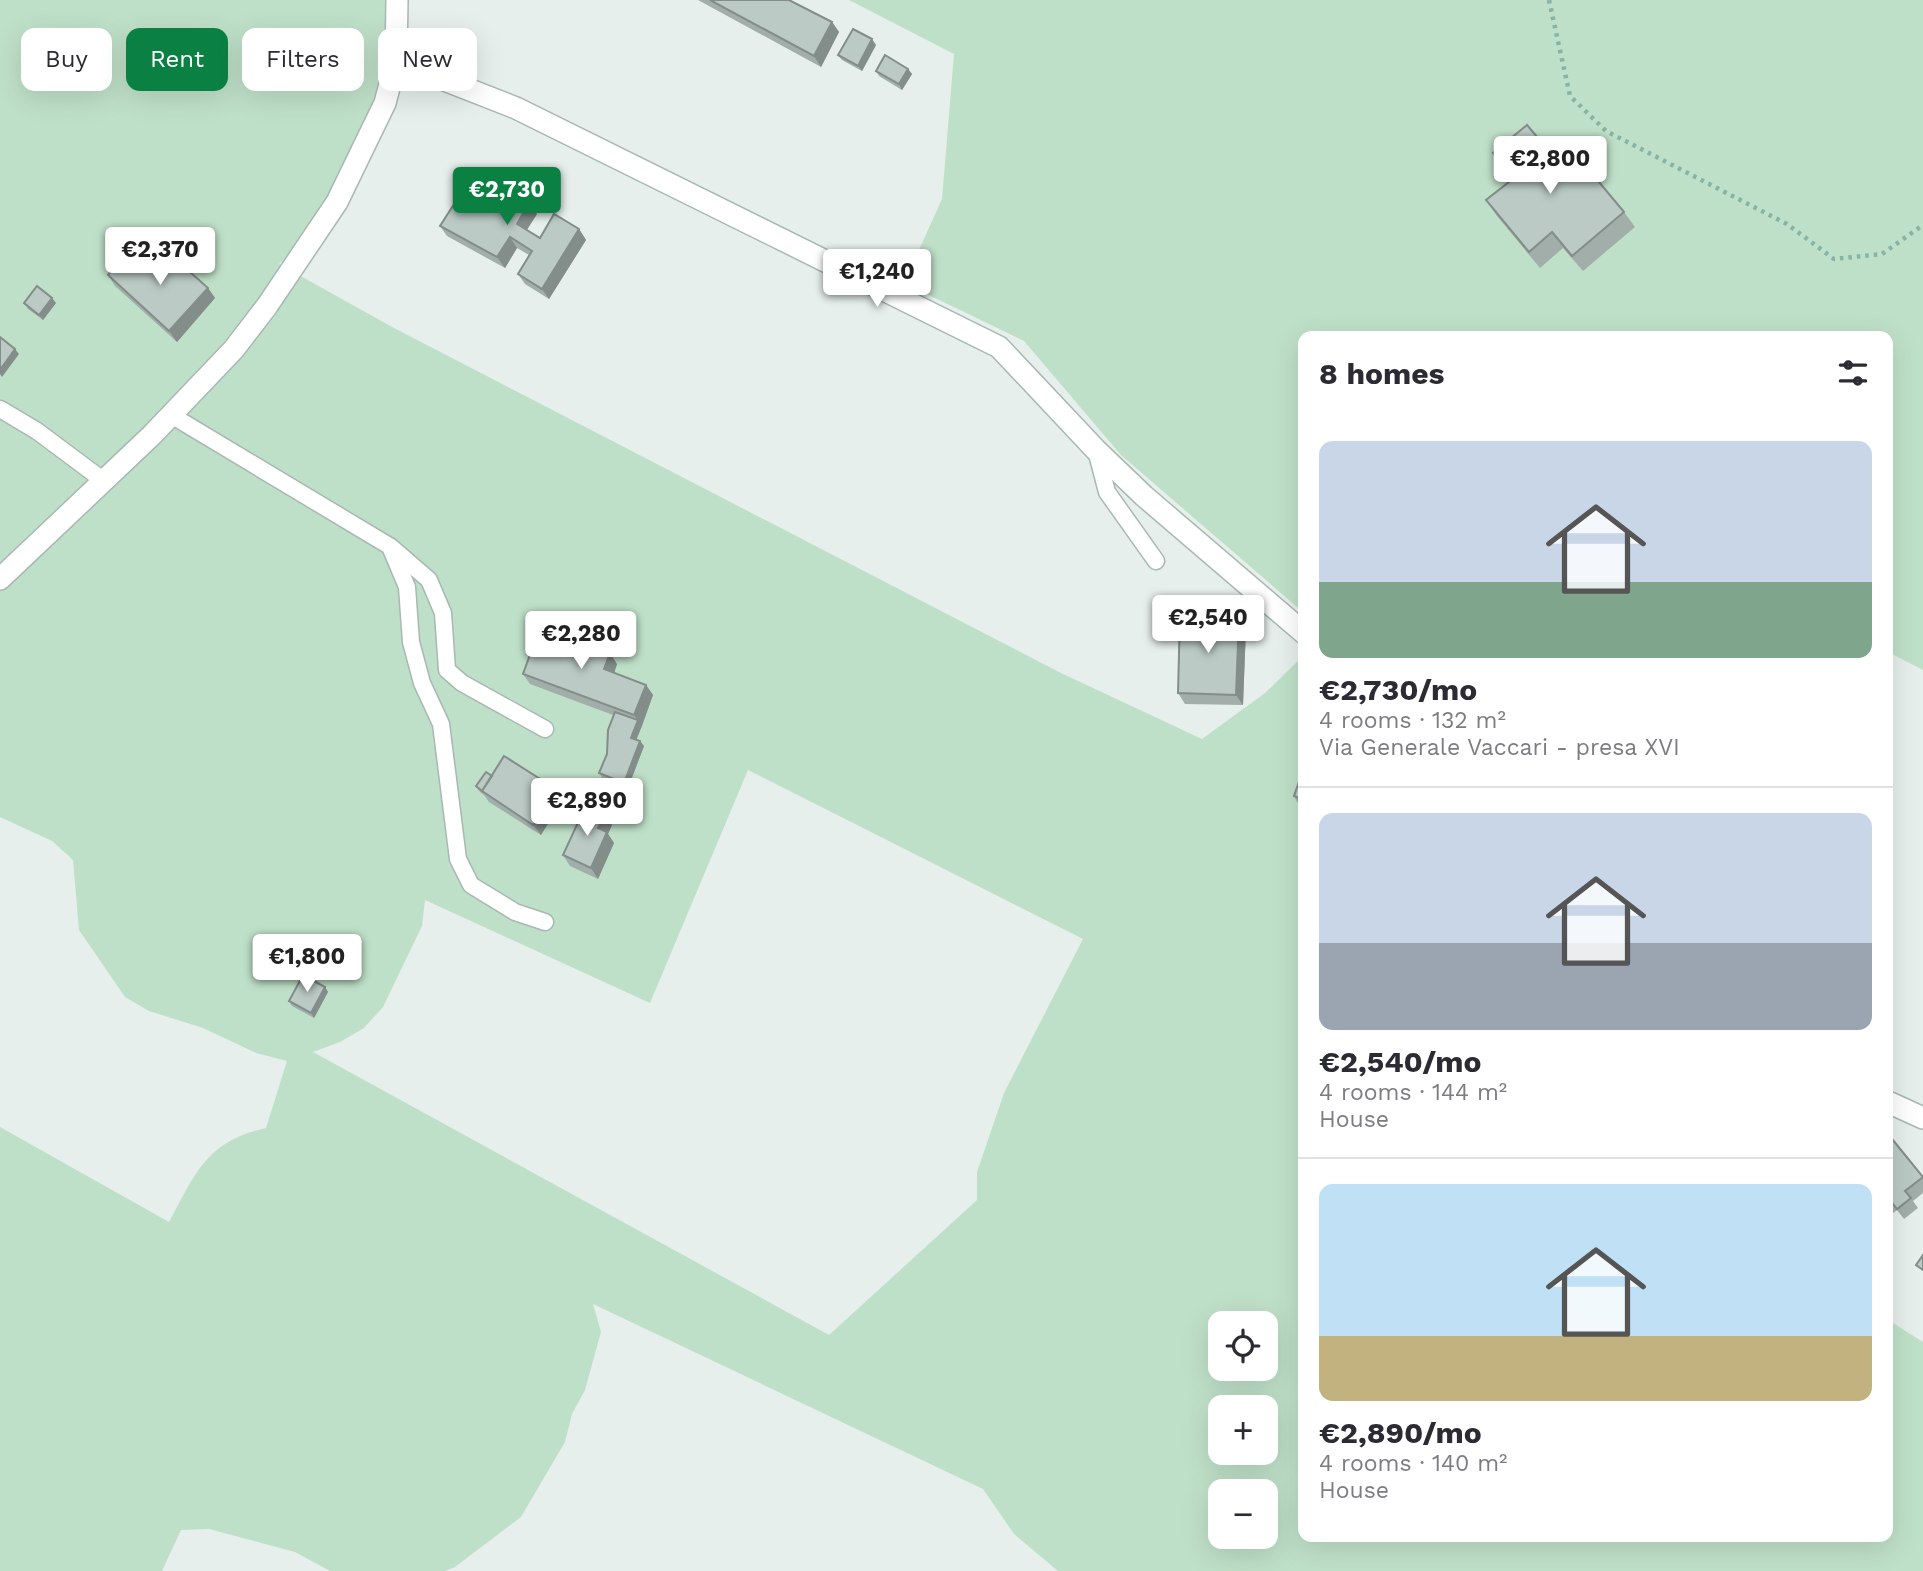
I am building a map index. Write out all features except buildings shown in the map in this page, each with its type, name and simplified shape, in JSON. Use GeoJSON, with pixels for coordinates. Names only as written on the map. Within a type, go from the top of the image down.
{"type":"FeatureCollection","features":[{"type":"Feature","properties":{"kind":"street"},"geometry":{"type":"LineString","coordinates":[[397,0],[397,28]]}},
{"type":"Feature","properties":{"kind":"street"},"geometry":{"type":"LineString","coordinates":[[0,579],[104,481],[234,349],[267,306],[337,202],[385,103],[388,91]]}},
{"type":"Feature","properties":{"kind":"street"},"geometry":{"type":"LineString","coordinates":[[473,91],[516,108],[999,347],[1096,450],[1298,628]]}},
{"type":"Feature","properties":{"kind":"street"},"geometry":{"type":"LineString","coordinates":[[1893,1104],[1923,1118]]}},
{"type":"Feature","properties":{"kind":"lane"},"geometry":{"type":"LineString","coordinates":[[0,409],[37,431],[104,481]]}},
{"type":"Feature","properties":{"kind":"lane"},"geometry":{"type":"LineString","coordinates":[[171,415],[390,547],[429,580],[443,612],[447,670],[462,683],[545,729]]}},
{"type":"Feature","properties":{"kind":"lane"},"geometry":{"type":"LineString","coordinates":[[1096,450],[1107,492],[1156,561]]}},
{"type":"Feature","properties":{"kind":"lane"},"geometry":{"type":"LineString","coordinates":[[390,547],[407,587],[411,642],[422,683],[441,724],[458,859],[471,886],[515,912],[545,922]]}},
{"type":"Feature","properties":{"kind":"path"},"geometry":{"type":"LineString","coordinates":[[1549,0],[1570,96],[1606,131],[1787,224],[1833,259],[1882,254],[1923,225]]}},
{"type":"Feature","properties":{"kind":"green space"},"geometry":{"type":"Polygon","coordinates":[[[0,0],[387,0],[386,28],[378,28],[378,88],[344,172],[294,250],[279,264],[394,328],[1061,673],[1202,739],[1265,693],[1298,661],[1298,1542],[1893,1542],[1893,1323],[1923,1342],[1923,1571],[1058,1571],[1014,1534],[983,1489],[593,1304],[601,1332],[585,1390],[572,1414],[565,1442],[521,1517],[455,1567],[445,1571],[330,1571],[295,1552],[209,1529],[181,1530],[162,1571],[0,1571],[0,1127],[169,1222],[196,1174],[216,1150],[230,1141],[266,1128],[287,1061],[256,1053],[203,1028],[149,1011],[125,997],[79,930],[73,860],[52,841],[0,817],[0,0]],[[748,770],[650,1003],[425,900],[422,926],[383,1007],[364,1028],[340,1042],[313,1052],[829,1335],[977,1200],[977,1172],[1004,1093],[1083,939],[748,770]]]}},
{"type":"Feature","properties":{"kind":"green space"},"geometry":{"type":"Polygon","coordinates":[[[849,0],[1923,0],[1923,670],[1893,655],[1893,331],[1298,331],[1298,608],[1121,455],[1024,341],[904,283],[942,199],[954,54],[849,0]]]}}]}
